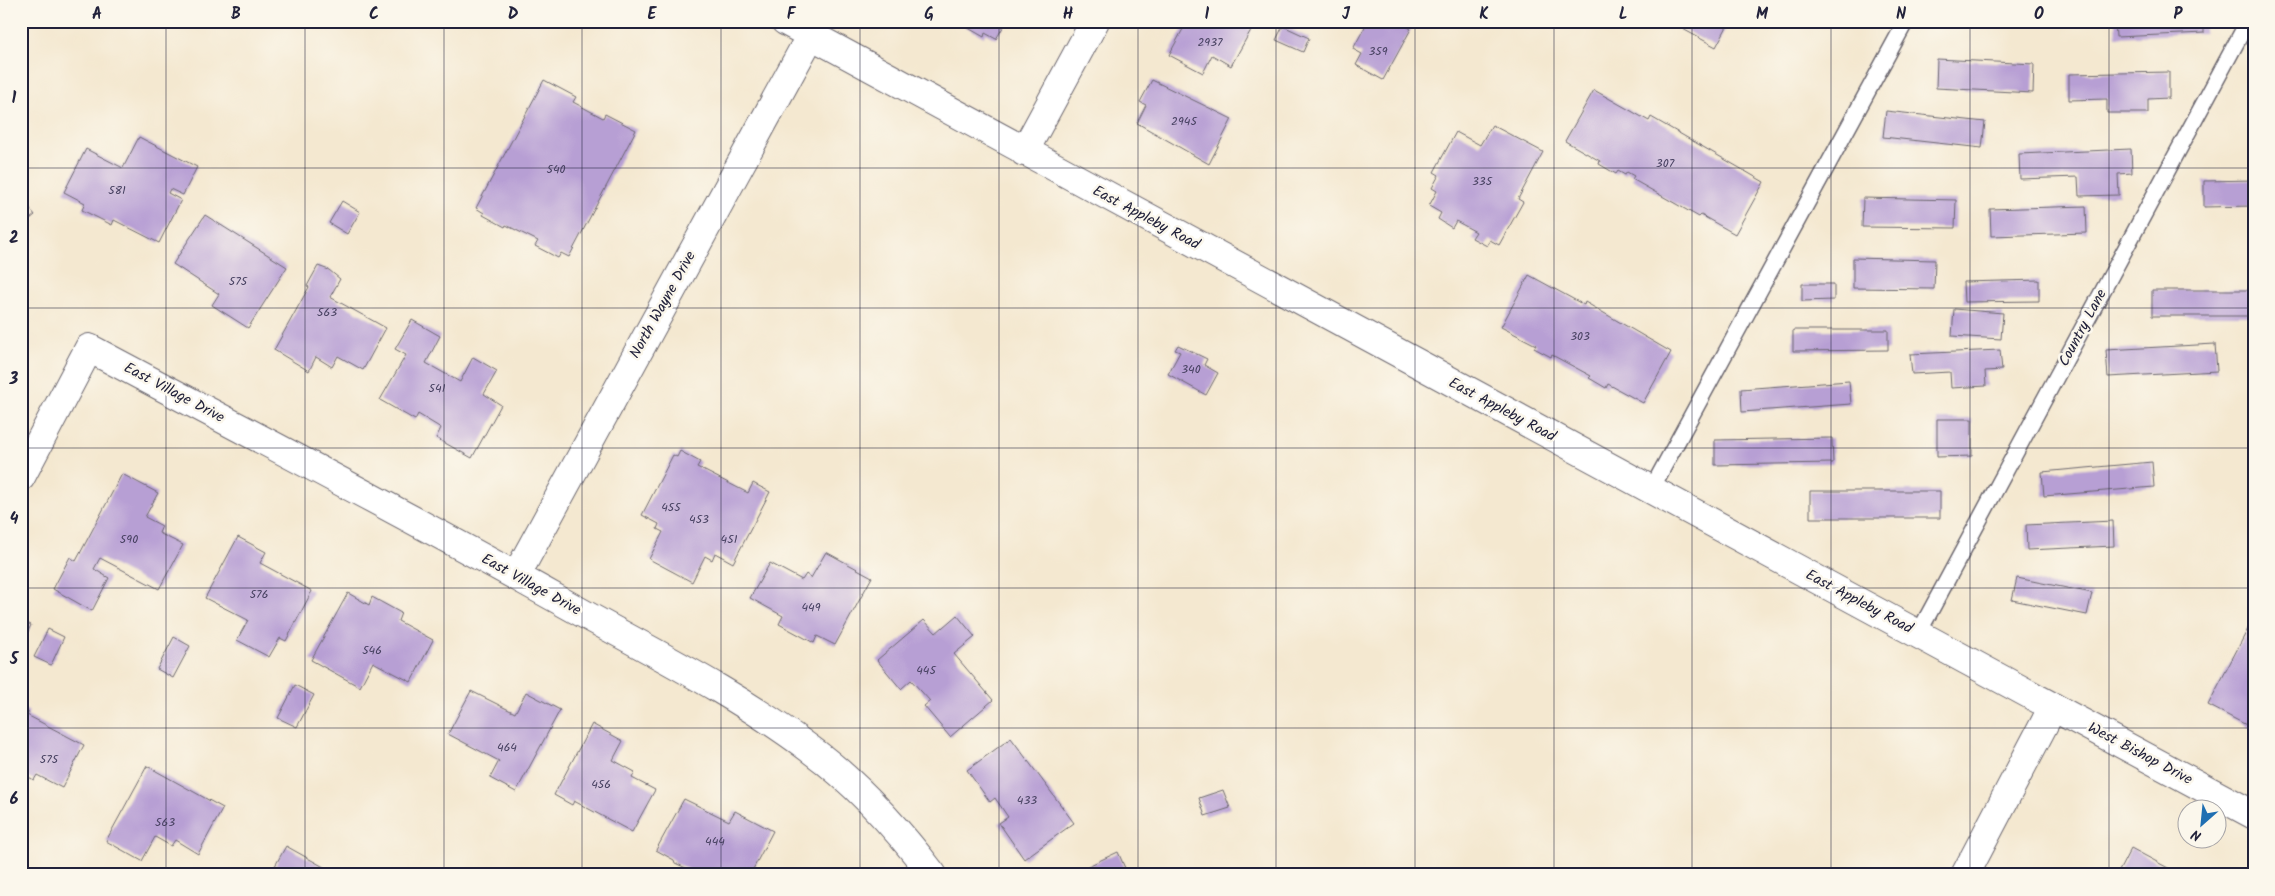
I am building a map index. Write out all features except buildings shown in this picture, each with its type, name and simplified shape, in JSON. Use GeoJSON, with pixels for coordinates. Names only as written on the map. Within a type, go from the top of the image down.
{"type":"FeatureCollection","features":[{"type":"Feature","properties":{"kind":"street","name":"East Appleby Road"},"geometry":{"type":"LineString","coordinates":[[785,21],[1024,152],[2054,707]]}},
{"type":"Feature","properties":{"kind":"street"},"geometry":{"type":"LineString","coordinates":[[1024,152],[1095,21]]}},
{"type":"Feature","properties":{"kind":"street","name":"North Wayne Drive"},"geometry":{"type":"LineString","coordinates":[[516,576],[811,35]]}},
{"type":"Feature","properties":{"kind":"street","name":"East Village Drive"},"geometry":{"type":"LineString","coordinates":[[21,477],[89,348],[516,576],[754,709],[812,750],[862,793],[903,835],[933,875]]}},
{"type":"Feature","properties":{"kind":"street"},"geometry":{"type":"LineString","coordinates":[[1965,875],[2054,707]]}},
{"type":"Feature","properties":{"kind":"street","name":"West Bishop Drive"},"geometry":{"type":"LineString","coordinates":[[2054,707],[2254,815]]}},
{"type":"Feature","properties":{"kind":"lane"},"geometry":{"type":"LineString","coordinates":[[1651,490],[1906,21]]}},
{"type":"Feature","properties":{"kind":"lane","name":"Country Lane"},"geometry":{"type":"LineString","coordinates":[[1918,634],[2248,21]]}}]}
